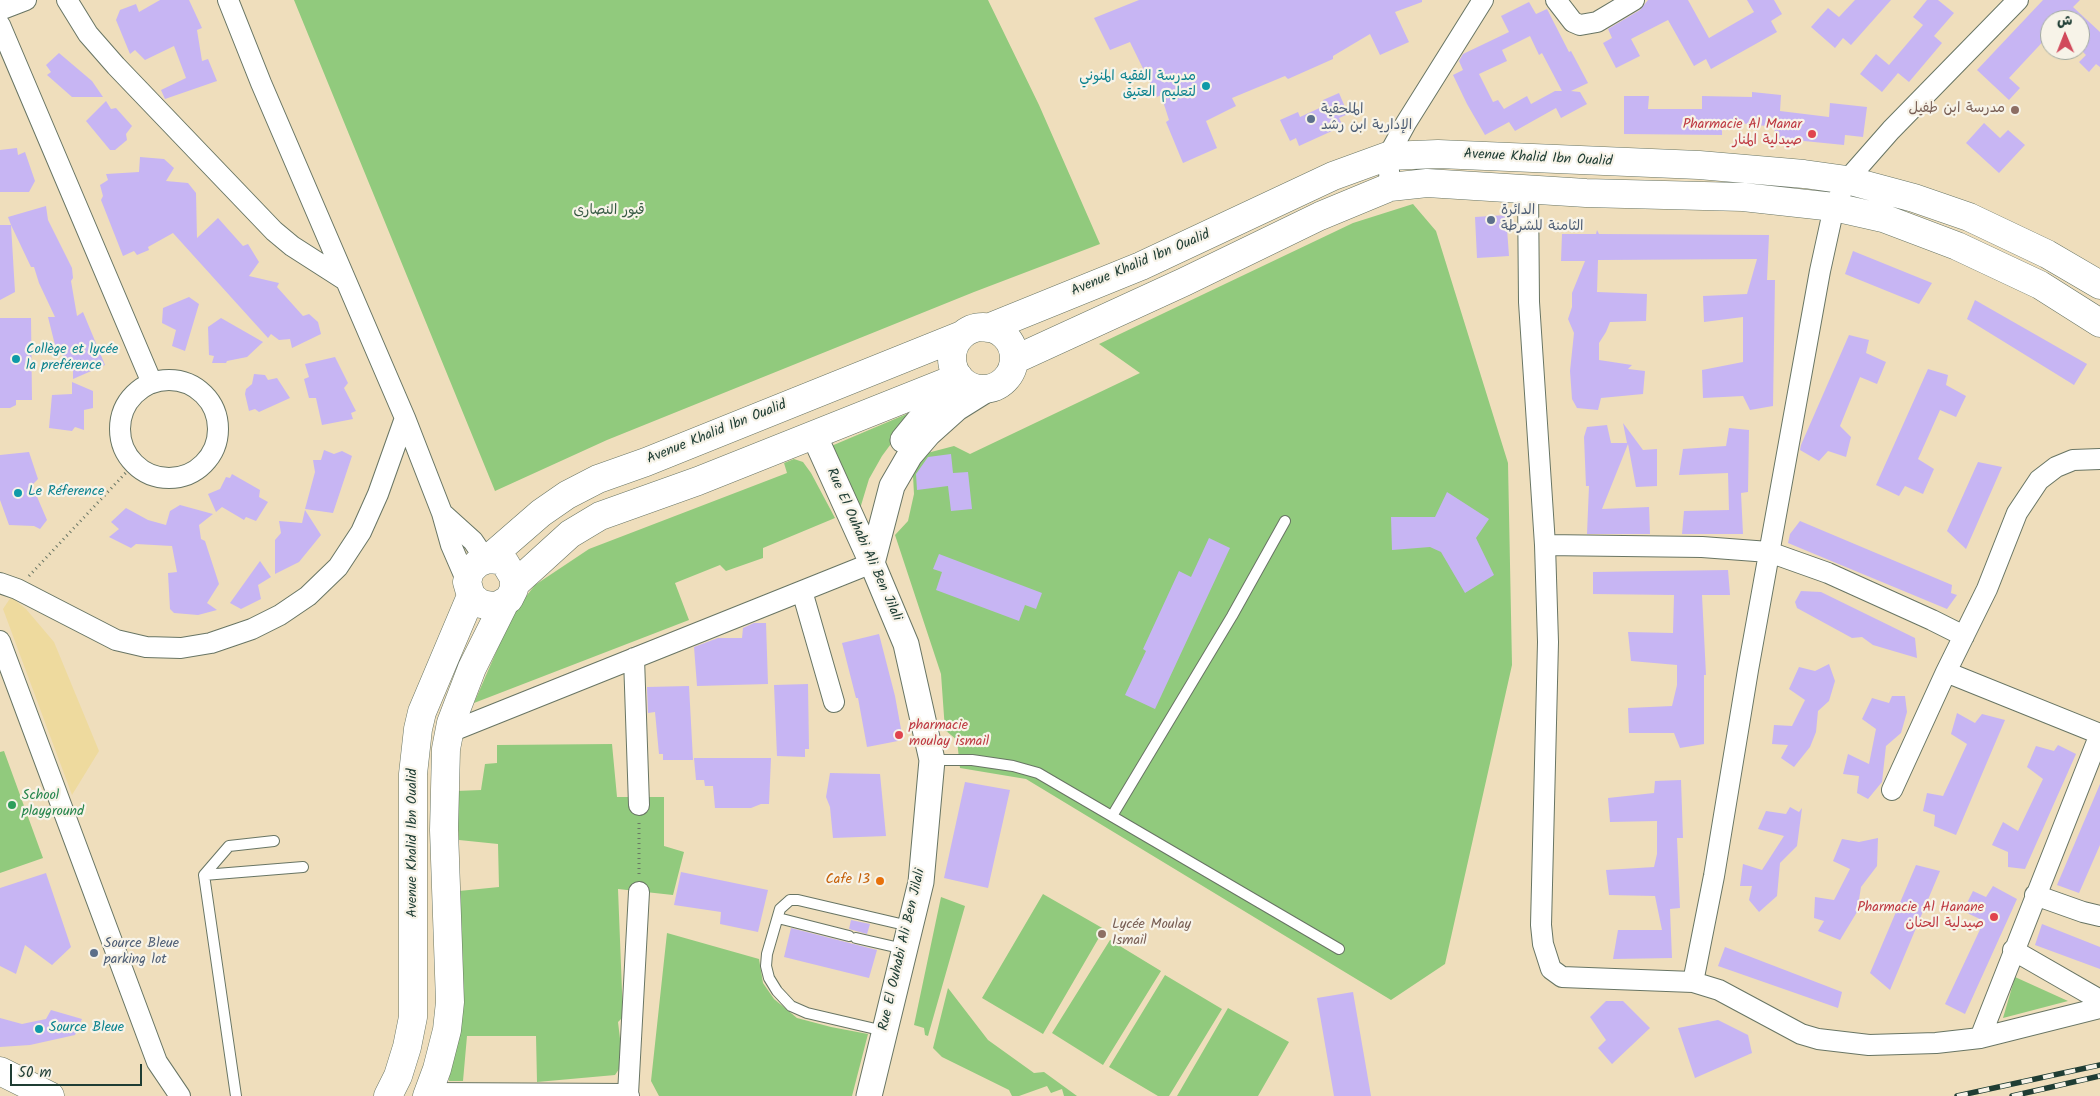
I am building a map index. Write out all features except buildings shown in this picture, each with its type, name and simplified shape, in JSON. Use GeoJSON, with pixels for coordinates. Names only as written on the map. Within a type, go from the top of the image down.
{"type":"FeatureCollection","features":[{"type":"Feature","properties":{"kind":"main road","name":"Avenue Khalid Ibn Oualid"},"geometry":{"type":"LineString","coordinates":[[988,328],[1140,266],[1333,176],[1388,156],[1438,154],[1699,165],[1804,174],[1848,180],[1914,198],[1969,217],[2047,254],[2100,284]]}},
{"type":"Feature","properties":{"kind":"main road"},"geometry":{"type":"LineString","coordinates":[[1014,360],[1184,282],[1320,216],[1390,187],[1427,183],[1586,193],[1744,197],[1834,206],[1883,218],[1957,246],[2040,285],[2100,323]]}},
{"type":"Feature","properties":{"kind":"main road"},"geometry":{"type":"LineString","coordinates":[[427,1095],[438,1069],[447,1030],[450,1002],[444,774],[450,732],[472,668],[510,593],[512,572],[499,560],[487,559],[473,567],[469,589],[481,604],[487,606],[499,605],[510,593],[570,534],[600,516],[698,481],[814,435],[971,383],[998,384],[1006,378],[1014,360],[1010,343],[997,331],[988,328],[970,330],[962,335],[952,351],[954,369],[971,383]]}},
{"type":"Feature","properties":{"kind":"main road","name":"Avenue Khalid Ibn Oualid"},"geometry":{"type":"LineString","coordinates":[[487,559],[541,513],[567,495],[598,479],[646,462],[962,335]]}},
{"type":"Feature","properties":{"kind":"main road","name":"Avenue Khalid Ibn Oualid"},"geometry":{"type":"LineString","coordinates":[[388,1096],[398,1076],[407,1047],[412,1017],[416,736],[422,712],[469,589]]}},
{"type":"Feature","properties":{"kind":"main road"},"geometry":{"type":"LineString","coordinates":[[0,1071],[50,1096]]}},
{"type":"Feature","properties":{"kind":"street"},"geometry":{"type":"LineString","coordinates":[[0,10],[26,0]]}},
{"type":"Feature","properties":{"kind":"street"},"geometry":{"type":"LineString","coordinates":[[67,0],[88,34],[274,230],[292,246],[345,280]]}},
{"type":"Feature","properties":{"kind":"street"},"geometry":{"type":"LineString","coordinates":[[228,0],[405,418],[442,512],[451,545],[469,589]]}},
{"type":"Feature","properties":{"kind":"street"},"geometry":{"type":"LineString","coordinates":[[1390,187],[1388,156],[1406,123],[1483,0]]}},
{"type":"Feature","properties":{"kind":"street"},"geometry":{"type":"LineString","coordinates":[[1556,0],[1573,22],[1580,26],[1597,22],[1634,0]]}},
{"type":"Feature","properties":{"kind":"street"},"geometry":{"type":"LineString","coordinates":[[1693,982],[1716,866],[1769,552],[1820,271],[1834,206],[1848,180],[1891,130],[2018,0]]}},
{"type":"Feature","properties":{"kind":"street"},"geometry":{"type":"LineString","coordinates":[[0,26],[152,383]]}},
{"type":"Feature","properties":{"kind":"street"},"geometry":{"type":"LineString","coordinates":[[1528,190],[1529,302],[1545,545],[1548,642],[1548,712],[1541,925],[1547,961],[1554,972],[1562,977],[1693,982],[1719,990],[1795,1031],[1818,1039],[1840,1043],[1894,1046],[1980,1038],[2100,1008]]}},
{"type":"Feature","properties":{"kind":"street"},"geometry":{"type":"LineString","coordinates":[[171,380],[189,384],[205,395],[215,411],[218,430],[214,449],[204,464],[188,475],[169,478],[150,474],[134,464],[125,451],[120,435],[121,419],[127,404],[138,392],[152,383],[171,380]]}},
{"type":"Feature","properties":{"kind":"street"},"geometry":{"type":"LineString","coordinates":[[450,732],[802,591],[869,555],[866,524],[873,490],[887,461],[930,407],[971,383]]}},
{"type":"Feature","properties":{"kind":"street"},"geometry":{"type":"LineString","coordinates":[[0,583],[17,589],[116,640],[146,647],[181,648],[211,643],[252,629],[280,616],[308,596],[338,567],[361,532],[378,494],[405,418]]}},
{"type":"Feature","properties":{"kind":"street","name":"Rue El Ouhabi Ali Ben Jilali"},"geometry":{"type":"LineString","coordinates":[[814,435],[869,555],[906,644],[932,760],[922,882],[869,1096]]}},
{"type":"Feature","properties":{"kind":"street"},"geometry":{"type":"LineString","coordinates":[[1892,790],[1946,672],[1987,589],[2017,513],[2039,480],[2056,467],[2073,460],[2100,459]]}},
{"type":"Feature","properties":{"kind":"street"},"geometry":{"type":"LineString","coordinates":[[442,512],[473,541],[487,559]]}},
{"type":"Feature","properties":{"kind":"street"},"geometry":{"type":"LineString","coordinates":[[1545,545],[1702,547],[1769,552],[1828,574],[1964,636]]}},
{"type":"Feature","properties":{"kind":"street"},"geometry":{"type":"LineString","coordinates":[[802,591],[834,702]]}},
{"type":"Feature","properties":{"kind":"street"},"geometry":{"type":"LineString","coordinates":[[0,641],[157,1062],[180,1096]]}},
{"type":"Feature","properties":{"kind":"street"},"geometry":{"type":"LineString","coordinates":[[634,658],[639,805]]}},
{"type":"Feature","properties":{"kind":"street"},"geometry":{"type":"LineString","coordinates":[[1946,672],[2100,734],[2013,950],[1980,1038]]}},
{"type":"Feature","properties":{"kind":"street"},"geometry":{"type":"LineString","coordinates":[[427,1095],[629,1095],[639,892]]}},
{"type":"Feature","properties":{"kind":"street"},"geometry":{"type":"LineString","coordinates":[[2035,895],[2100,916]]}},
{"type":"Feature","properties":{"kind":"street"},"geometry":{"type":"LineString","coordinates":[[2013,950],[2100,1000]]}},
{"type":"Feature","properties":{"kind":"lane"},"geometry":{"type":"LineString","coordinates":[[1112,816],[1232,616],[1285,521]]}},
{"type":"Feature","properties":{"kind":"lane"},"geometry":{"type":"LineString","coordinates":[[932,760],[972,760],[1012,766],[1038,773],[1339,948]]}},
{"type":"Feature","properties":{"kind":"lane"},"geometry":{"type":"LineString","coordinates":[[236,1096],[204,875],[229,846],[274,841]]}},
{"type":"Feature","properties":{"kind":"lane"},"geometry":{"type":"LineString","coordinates":[[204,875],[303,867]]}},
{"type":"Feature","properties":{"kind":"lane"},"geometry":{"type":"LineString","coordinates":[[884,1031],[807,1013],[791,1006],[777,991],[769,978],[766,966],[767,954],[783,905],[794,899],[908,938]]}},
{"type":"Feature","properties":{"kind":"lane"},"geometry":{"type":"LineString","coordinates":[[778,918],[852,937],[908,938]]}},
{"type":"Feature","properties":{"kind":"path"},"geometry":{"type":"LineString","coordinates":[[45,560],[134,464]]}},
{"type":"Feature","properties":{"kind":"path"},"geometry":{"type":"LineString","coordinates":[[639,805],[639,892]]}},
{"type":"Feature","properties":{"kind":"green space","name":"قبور النصارى"},"geometry":{"type":"Polygon","coordinates":[[[294,0],[988,0],[1039,105],[1100,244],[974,292],[607,440],[495,491],[294,0]]]}},
{"type":"Feature","properties":{"kind":"green space"},"geometry":{"type":"Polygon","coordinates":[[[1413,204],[1436,231],[1508,463],[1512,665],[1445,964],[1391,1000],[1026,779],[960,768],[957,740],[945,730],[941,674],[895,535],[908,521],[914,494],[912,457],[954,446],[970,454],[1140,373],[1099,344],[1353,223],[1413,204]]]}},
{"type":"Feature","properties":{"kind":"green space"},"geometry":{"type":"Polygon","coordinates":[[[916,410],[882,456],[869,479],[859,512],[829,447],[916,410]]]}},
{"type":"Feature","properties":{"kind":"green space"},"geometry":{"type":"Polygon","coordinates":[[[794,459],[803,462],[811,473],[835,518],[763,548],[763,558],[726,571],[720,565],[675,583],[689,620],[474,703],[513,613],[535,585],[589,549],[787,473],[784,463],[794,459]]]}},
{"type":"Feature","properties":{"kind":"green space"},"geometry":{"type":"Polygon","coordinates":[[[612,744],[617,797],[664,797],[664,846],[684,852],[673,895],[618,889],[623,1017],[618,1022],[623,1063],[615,1075],[537,1082],[536,1036],[467,1036],[463,1081],[449,1081],[459,891],[499,887],[498,844],[459,840],[456,791],[481,790],[485,764],[497,763],[497,745],[612,744]]]}},
{"type":"Feature","properties":{"kind":"green space","name":"School playground"},"geometry":{"type":"Polygon","coordinates":[[[4,751],[43,858],[0,873],[0,752],[4,751]]]}},
{"type":"Feature","properties":{"kind":"green space"},"geometry":{"type":"Polygon","coordinates":[[[1043,894],[1104,929],[1043,1034],[982,998],[1043,894]]]}},
{"type":"Feature","properties":{"kind":"green space"},"geometry":{"type":"Polygon","coordinates":[[[941,897],[965,906],[928,1036],[925,1035],[924,1028],[914,1025],[941,897]]]}},
{"type":"Feature","properties":{"kind":"green space"},"geometry":{"type":"Polygon","coordinates":[[[667,933],[759,959],[763,983],[774,999],[797,1018],[868,1034],[852,1096],[659,1096],[651,1081],[667,933]]]}},
{"type":"Feature","properties":{"kind":"green space"},"geometry":{"type":"Polygon","coordinates":[[[1110,940],[1161,971],[1103,1065],[1052,1033],[1110,940]]]}},
{"type":"Feature","properties":{"kind":"green space"},"geometry":{"type":"Polygon","coordinates":[[[1165,975],[1222,1009],[1169,1096],[1158,1096],[1109,1067],[1165,975]]]}},
{"type":"Feature","properties":{"kind":"green space"},"geometry":{"type":"Polygon","coordinates":[[[2015,977],[2068,1001],[2003,1018],[2015,977]]]}},
{"type":"Feature","properties":{"kind":"green space"},"geometry":{"type":"Polygon","coordinates":[[[948,988],[988,1040],[1034,1073],[1044,1072],[1077,1096],[1064,1096],[1062,1089],[1051,1093],[1047,1086],[1019,1096],[1012,1096],[1009,1090],[942,1057],[933,1048],[948,988]]]}},
{"type":"Feature","properties":{"kind":"green space"},"geometry":{"type":"Polygon","coordinates":[[[1228,1008],[1289,1042],[1258,1096],[1177,1096],[1228,1008]]]}},
{"type":"Feature","properties":{"kind":"sand"},"geometry":{"type":"Polygon","coordinates":[[[11,597],[26,609],[54,642],[99,751],[72,795],[3,609],[11,597]]]}},
{"type":"Feature","properties":{"kind":"railway"},"geometry":{"type":"LineString","coordinates":[[1957,1096],[2100,1065]]}},
{"type":"Feature","properties":{"kind":"railway"},"geometry":{"type":"LineString","coordinates":[[2012,1096],[2100,1076]]}},
{"type":"Feature","properties":{"kind":"place","name":"مدرسة الفقيه المنوني لتعليم العتيق"},"geometry":{"type":"Point","coordinates":[1206,86]}},
{"type":"Feature","properties":{"kind":"place","name":"مدرسة ابن طفيل"},"geometry":{"type":"Point","coordinates":[2015,110]}},
{"type":"Feature","properties":{"kind":"place","name":"الملحقية الإدارية ابن رشد"},"geometry":{"type":"Point","coordinates":[1311,119]}},
{"type":"Feature","properties":{"kind":"place","name":"Pharmacie Al Manar صيدلية المنار"},"geometry":{"type":"Point","coordinates":[1812,134]}},
{"type":"Feature","properties":{"kind":"place","name":"الدائرة الثامنة للشرطة"},"geometry":{"type":"Point","coordinates":[1491,220]}},
{"type":"Feature","properties":{"kind":"place","name":"Collège et lycée la preférence"},"geometry":{"type":"Point","coordinates":[16,359]}},
{"type":"Feature","properties":{"kind":"place","name":"Le Réference"},"geometry":{"type":"Point","coordinates":[18,493]}},
{"type":"Feature","properties":{"kind":"place","name":"pharmacie moulay ismail"},"geometry":{"type":"Point","coordinates":[899,735]}},
{"type":"Feature","properties":{"kind":"place","name":"School playground"},"geometry":{"type":"Point","coordinates":[12,805]}},
{"type":"Feature","properties":{"kind":"place","name":"Cafe 13"},"geometry":{"type":"Point","coordinates":[880,881]}},
{"type":"Feature","properties":{"kind":"place","name":"Pharmacie Al Hanane صيدلية الحنان"},"geometry":{"type":"Point","coordinates":[1994,917]}},
{"type":"Feature","properties":{"kind":"place","name":"Lycée Moulay Ismail"},"geometry":{"type":"Point","coordinates":[1102,934]}},
{"type":"Feature","properties":{"kind":"place","name":"Source Bleue parking lot"},"geometry":{"type":"Point","coordinates":[94,953]}},
{"type":"Feature","properties":{"kind":"place","name":"Source Bleue"},"geometry":{"type":"Point","coordinates":[39,1029]}}]}
